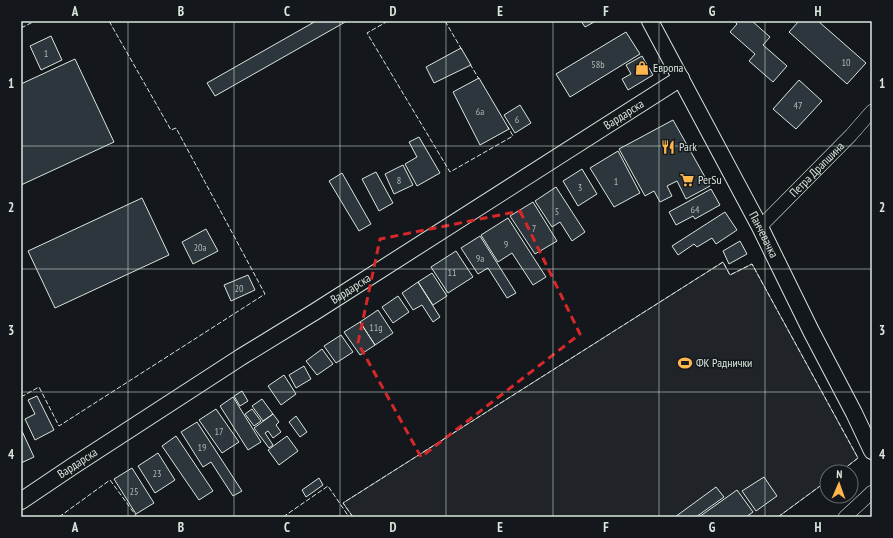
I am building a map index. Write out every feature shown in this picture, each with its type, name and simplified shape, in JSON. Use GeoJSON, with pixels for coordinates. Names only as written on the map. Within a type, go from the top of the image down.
{"type":"FeatureCollection","features":[{"type":"Feature","properties":{"kind":"street","name":"Панчевачка"},"geometry":{"type":"LineString","coordinates":[[650,21],[760,227],[872,451]]}},
{"type":"Feature","properties":{"kind":"street","name":"Вардарска"},"geometry":{"type":"LineString","coordinates":[[21,501],[241,357],[316,311],[681,78]]}},
{"type":"Feature","properties":{"kind":"street","name":"Петра Драпшина"},"geometry":{"type":"LineString","coordinates":[[760,227],[851,135],[872,111]]}},
{"type":"Feature","properties":{"kind":"street"},"geometry":{"type":"LineString","coordinates":[[845,517],[872,492]]}},
{"type":"Feature","properties":{"kind":"highlighted area"},"geometry":{"type":"Polygon","coordinates":[[[520,211],[580,334],[421,457],[358,343],[380,239],[520,211]]]}},
{"type":"Feature","properties":{"kind":"shaded area","name":"ФК Раднички"},"geometry":{"type":"Polygon","coordinates":[[[723,262],[730,275],[752,264],[858,458],[850,464],[819,464],[819,487],[778,517],[353,517],[343,503],[723,262]]]}},
{"type":"Feature","properties":{"kind":"building"},"geometry":{"type":"Polygon","coordinates":[[[316,21],[347,21],[215,96],[207,83],[316,21]]]}},
{"type":"Feature","properties":{"kind":"building"},"geometry":{"type":"Polygon","coordinates":[[[581,21],[596,21],[585,27],[581,21]]]}},
{"type":"Feature","properties":{"kind":"building"},"geometry":{"type":"Polygon","coordinates":[[[734,21],[752,21],[770,37],[763,45],[787,66],[773,82],[749,61],[755,54],[730,32],[737,24],[734,21]]]}},
{"type":"Feature","properties":{"kind":"building"},"geometry":{"type":"Polygon","coordinates":[[[799,21],[818,21],[866,63],[847,84],[789,32],[799,21]]]}},
{"type":"Feature","properties":{"kind":"building"},"geometry":{"type":"Polygon","coordinates":[[[626,32],[640,54],[570,97],[556,74],[626,32]]]}},
{"type":"Feature","properties":{"kind":"building"},"geometry":{"type":"Polygon","coordinates":[[[51,36],[62,60],[41,70],[30,46],[51,36]]]}},
{"type":"Feature","properties":{"kind":"building"},"geometry":{"type":"Polygon","coordinates":[[[461,48],[471,65],[434,83],[426,67],[461,48]]]}},
{"type":"Feature","properties":{"kind":"building"},"geometry":{"type":"Polygon","coordinates":[[[642,56],[653,75],[628,90],[622,79],[631,74],[626,65],[642,56]]]}},
{"type":"Feature","properties":{"kind":"building"},"geometry":{"type":"Polygon","coordinates":[[[75,59],[114,142],[21,185],[21,84],[75,59]]]}},
{"type":"Feature","properties":{"kind":"building"},"geometry":{"type":"Polygon","coordinates":[[[479,78],[509,129],[480,145],[453,92],[479,78]]]}},
{"type":"Feature","properties":{"kind":"building"},"geometry":{"type":"Polygon","coordinates":[[[799,80],[822,101],[796,129],[773,109],[799,80]]]}},
{"type":"Feature","properties":{"kind":"building"},"geometry":{"type":"Polygon","coordinates":[[[520,105],[531,123],[515,133],[504,115],[520,105]]]}},
{"type":"Feature","properties":{"kind":"building"},"geometry":{"type":"Polygon","coordinates":[[[673,120],[710,186],[686,199],[677,181],[667,186],[672,196],[660,202],[654,191],[645,196],[619,149],[673,120]]]}},
{"type":"Feature","properties":{"kind":"building"},"geometry":{"type":"Polygon","coordinates":[[[419,137],[440,173],[417,186],[405,164],[417,157],[409,142],[419,137]]]}},
{"type":"Feature","properties":{"kind":"building"},"geometry":{"type":"Polygon","coordinates":[[[618,151],[640,193],[614,207],[590,168],[618,151]]]}},
{"type":"Feature","properties":{"kind":"building"},"geometry":{"type":"Polygon","coordinates":[[[403,165],[413,185],[394,194],[385,174],[403,165]]]}},
{"type":"Feature","properties":{"kind":"building"},"geometry":{"type":"Polygon","coordinates":[[[582,169],[597,194],[578,206],[563,181],[582,169]]]}},
{"type":"Feature","properties":{"kind":"building"},"geometry":{"type":"Polygon","coordinates":[[[376,172],[393,203],[379,211],[362,179],[376,172]]]}},
{"type":"Feature","properties":{"kind":"building"},"geometry":{"type":"Polygon","coordinates":[[[342,173],[371,224],[359,231],[329,181],[342,173]]]}},
{"type":"Feature","properties":{"kind":"building"},"geometry":{"type":"Polygon","coordinates":[[[556,187],[585,232],[572,241],[560,222],[552,227],[535,201],[556,187]]]}},
{"type":"Feature","properties":{"kind":"building"},"geometry":{"type":"Polygon","coordinates":[[[711,189],[720,205],[695,219],[693,216],[676,225],[669,212],[711,189]]]}},
{"type":"Feature","properties":{"kind":"building"},"geometry":{"type":"Polygon","coordinates":[[[142,198],[169,255],[55,308],[28,251],[142,198]]]}},
{"type":"Feature","properties":{"kind":"building"},"geometry":{"type":"Polygon","coordinates":[[[533,202],[557,241],[535,254],[510,216],[533,202]]]}},
{"type":"Feature","properties":{"kind":"building"},"geometry":{"type":"Polygon","coordinates":[[[725,212],[737,230],[716,244],[712,238],[697,247],[694,244],[678,255],[672,246],[725,212]]]}},
{"type":"Feature","properties":{"kind":"building"},"geometry":{"type":"Polygon","coordinates":[[[508,218],[546,277],[533,285],[512,253],[498,262],[481,235],[508,218]]]}},
{"type":"Feature","properties":{"kind":"building"},"geometry":{"type":"Polygon","coordinates":[[[206,229],[218,251],[193,264],[182,242],[206,229]]]}},
{"type":"Feature","properties":{"kind":"building"},"geometry":{"type":"Polygon","coordinates":[[[480,236],[516,293],[507,298],[488,268],[478,274],[461,248],[480,236]]]}},
{"type":"Feature","properties":{"kind":"building"},"geometry":{"type":"Polygon","coordinates":[[[740,241],[747,254],[729,264],[723,251],[740,241]]]}},
{"type":"Feature","properties":{"kind":"building"},"geometry":{"type":"Polygon","coordinates":[[[456,251],[473,277],[448,293],[431,267],[456,251]]]}},
{"type":"Feature","properties":{"kind":"building"},"geometry":{"type":"Polygon","coordinates":[[[432,273],[447,296],[433,305],[418,282],[432,273]]]}},
{"type":"Feature","properties":{"kind":"building"},"geometry":{"type":"Polygon","coordinates":[[[248,275],[255,290],[231,301],[224,285],[248,275]]]}},
{"type":"Feature","properties":{"kind":"building"},"geometry":{"type":"Polygon","coordinates":[[[418,282],[440,317],[433,322],[422,305],[413,310],[402,293],[418,282]]]}},
{"type":"Feature","properties":{"kind":"building"},"geometry":{"type":"Polygon","coordinates":[[[398,296],[409,312],[393,323],[382,307],[398,296]]]}},
{"type":"Feature","properties":{"kind":"building"},"geometry":{"type":"Polygon","coordinates":[[[378,310],[393,333],[375,345],[360,322],[378,310]]]}},
{"type":"Feature","properties":{"kind":"building"},"geometry":{"type":"Polygon","coordinates":[[[360,322],[375,345],[360,355],[344,332],[360,322]]]}},
{"type":"Feature","properties":{"kind":"building"},"geometry":{"type":"Polygon","coordinates":[[[341,335],[353,352],[336,363],[324,346],[341,335]]]}},
{"type":"Feature","properties":{"kind":"building"},"geometry":{"type":"Polygon","coordinates":[[[322,349],[333,364],[317,375],[306,361],[322,349]]]}},
{"type":"Feature","properties":{"kind":"building"},"geometry":{"type":"Polygon","coordinates":[[[304,366],[311,379],[296,388],[289,375],[304,366]]]}},
{"type":"Feature","properties":{"kind":"building"},"geometry":{"type":"Polygon","coordinates":[[[284,375],[296,394],[281,405],[268,386],[284,375]]]}},
{"type":"Feature","properties":{"kind":"building"},"geometry":{"type":"Polygon","coordinates":[[[242,391],[248,401],[240,406],[234,396],[242,391]]]}},
{"type":"Feature","properties":{"kind":"building"},"geometry":{"type":"Polygon","coordinates":[[[37,396],[54,430],[35,440],[25,419],[35,414],[28,400],[37,396]]]}},
{"type":"Feature","properties":{"kind":"building"},"geometry":{"type":"Polygon","coordinates":[[[233,397],[261,442],[248,450],[220,406],[233,397]]]}},
{"type":"Feature","properties":{"kind":"building"},"geometry":{"type":"Polygon","coordinates":[[[262,399],[273,414],[263,421],[252,406],[262,399]]]}},
{"type":"Feature","properties":{"kind":"building"},"geometry":{"type":"Polygon","coordinates":[[[216,409],[239,442],[222,453],[199,420],[216,409]]]}},
{"type":"Feature","properties":{"kind":"building"},"geometry":{"type":"Polygon","coordinates":[[[252,409],[261,421],[254,426],[245,414],[252,409]]]}},
{"type":"Feature","properties":{"kind":"building"},"geometry":{"type":"Polygon","coordinates":[[[273,414],[279,422],[276,425],[281,432],[273,438],[268,431],[265,433],[273,445],[269,448],[254,428],[273,414]]]}},
{"type":"Feature","properties":{"kind":"building"},"geometry":{"type":"Polygon","coordinates":[[[296,416],[307,432],[300,437],[289,422],[296,416]]]}},
{"type":"Feature","properties":{"kind":"building"},"geometry":{"type":"Polygon","coordinates":[[[197,422],[242,491],[233,496],[211,462],[203,467],[181,432],[197,422]]]}},
{"type":"Feature","properties":{"kind":"building"},"geometry":{"type":"Polygon","coordinates":[[[21,429],[34,457],[21,463],[21,429]]]}},
{"type":"Feature","properties":{"kind":"building"},"geometry":{"type":"Polygon","coordinates":[[[176,436],[213,491],[199,500],[162,446],[176,436]]]}},
{"type":"Feature","properties":{"kind":"building"},"geometry":{"type":"Polygon","coordinates":[[[287,436],[298,451],[279,465],[268,450],[287,436]]]}},
{"type":"Feature","properties":{"kind":"building"},"geometry":{"type":"Polygon","coordinates":[[[158,453],[175,480],[155,493],[138,466],[158,453]]]}},
{"type":"Feature","properties":{"kind":"building"},"geometry":{"type":"Polygon","coordinates":[[[132,468],[154,503],[136,514],[114,479],[132,468]]]}},
{"type":"Feature","properties":{"kind":"building"},"geometry":{"type":"Polygon","coordinates":[[[764,477],[777,496],[756,511],[742,491],[764,477]]]}},
{"type":"Feature","properties":{"kind":"building"},"geometry":{"type":"Polygon","coordinates":[[[319,478],[323,485],[306,497],[302,490],[319,478]]]}},
{"type":"Feature","properties":{"kind":"building"},"geometry":{"type":"Polygon","coordinates":[[[716,487],[724,497],[696,517],[675,517],[716,487]]]}},
{"type":"Feature","properties":{"kind":"building"},"geometry":{"type":"Polygon","coordinates":[[[737,490],[753,512],[746,517],[699,517],[737,490]]]}},
{"type":"Feature","properties":{"kind":"fence"},"geometry":{"type":"LineString","coordinates":[[21,28],[35,21]]}},
{"type":"Feature","properties":{"kind":"fence"},"geometry":{"type":"LineString","coordinates":[[21,397],[39,387],[59,426],[265,294],[176,128],[171,130],[109,21]]}},
{"type":"Feature","properties":{"kind":"fence"},"geometry":{"type":"LineString","coordinates":[[388,21],[367,33],[450,172],[513,136],[508,127]]}},
{"type":"Feature","properties":{"kind":"fence"},"geometry":{"type":"LineString","coordinates":[[445,21],[462,50]]}},
{"type":"Feature","properties":{"kind":"fence"},"geometry":{"type":"LineString","coordinates":[[470,64],[479,79]]}},
{"type":"Feature","properties":{"kind":"fence"},"geometry":{"type":"LineString","coordinates":[[353,517],[343,503],[723,262],[730,275],[752,264],[858,458],[850,464]]}},
{"type":"Feature","properties":{"kind":"fence"},"geometry":{"type":"LineString","coordinates":[[59,517],[110,480],[137,517]]}},
{"type":"Feature","properties":{"kind":"fence"},"geometry":{"type":"LineString","coordinates":[[283,517],[328,486],[349,517]]}},
{"type":"Feature","properties":{"kind":"fence"},"geometry":{"type":"LineString","coordinates":[[778,517],[819,487]]}},
{"type":"Feature","properties":{"kind":"place","name":"Европа"},"geometry":{"type":"Point","coordinates":[642,68]}},
{"type":"Feature","properties":{"kind":"place","name":"Park"},"geometry":{"type":"Point","coordinates":[668,147]}},
{"type":"Feature","properties":{"kind":"place","name":"PerSu"},"geometry":{"type":"Point","coordinates":[687,180]}},
{"type":"Feature","properties":{"kind":"place","name":"ФК Раднички"},"geometry":{"type":"Point","coordinates":[685,363]}}]}
